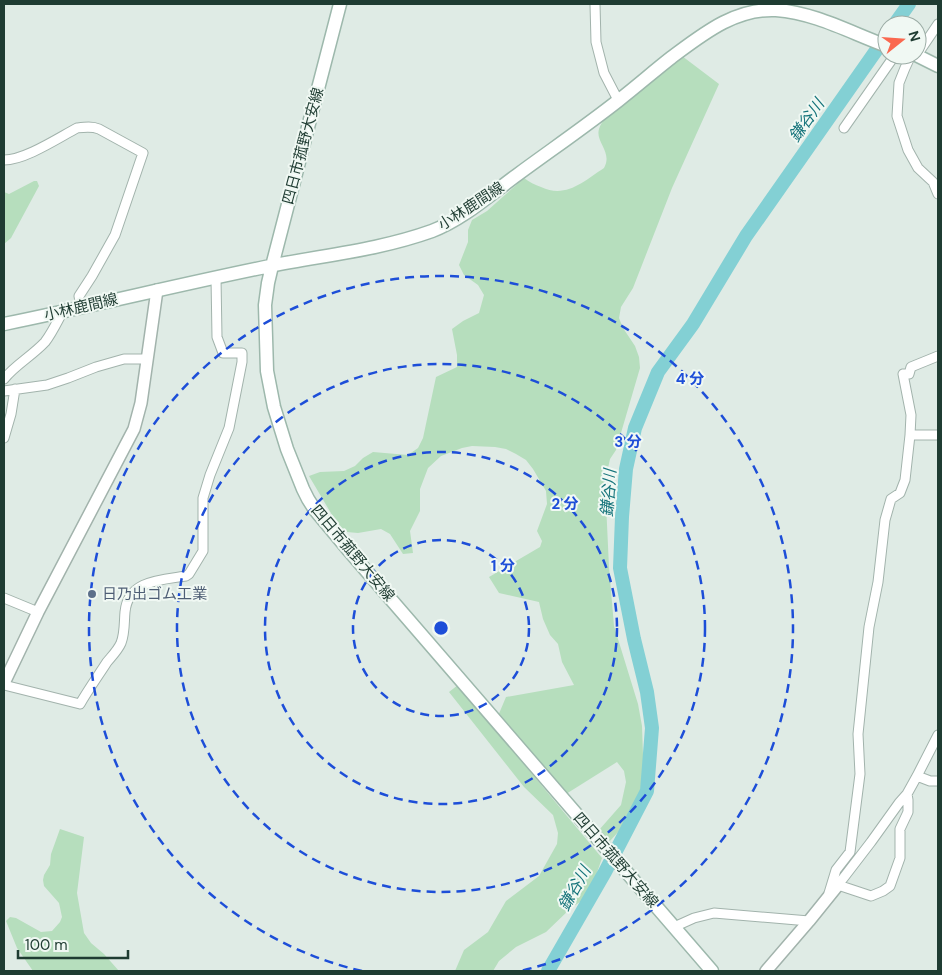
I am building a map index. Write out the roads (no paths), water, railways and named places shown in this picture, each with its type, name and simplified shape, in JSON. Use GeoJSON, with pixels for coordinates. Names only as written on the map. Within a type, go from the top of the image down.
{"type":"FeatureCollection","features":[{"type":"Feature","properties":{"kind":"main road","name":"四日市菰野大安線"},"geometry":{"type":"LineString","coordinates":[[340,4],[272,266],[265,305],[267,371],[280,428],[296,471],[315,510],[356,560],[712,971]]}},
{"type":"Feature","properties":{"kind":"main road","name":"小林鹿間線"},"geometry":{"type":"LineString","coordinates":[[4,324],[272,266],[394,243],[435,230],[476,205],[618,100],[699,37],[727,20],[744,14],[776,10],[800,14],[840,26],[877,42]]}},
{"type":"Feature","properties":{"kind":"street"},"geometry":{"type":"LineString","coordinates":[[595,4],[596,42],[604,74],[618,100]]}},
{"type":"Feature","properties":{"kind":"street"},"geometry":{"type":"LineString","coordinates":[[927,40],[938,24]]}},
{"type":"Feature","properties":{"kind":"street"},"geometry":{"type":"LineString","coordinates":[[844,128],[888,65]]}},
{"type":"Feature","properties":{"kind":"street"},"geometry":{"type":"LineString","coordinates":[[906,65],[899,82],[897,116],[908,150],[918,168],[933,182],[938,194]]}},
{"type":"Feature","properties":{"kind":"street"},"geometry":{"type":"LineString","coordinates":[[4,160],[21,157],[78,128],[85,127],[99,129],[143,153],[115,235],[79,296],[81,307]]}},
{"type":"Feature","properties":{"kind":"street"},"geometry":{"type":"LineString","coordinates":[[157,290],[141,403],[134,430],[38,612],[4,684],[80,704],[121,643],[125,610],[132,593],[137,588],[155,581],[186,576],[202,551],[203,498],[229,428],[242,362],[242,353],[223,353],[217,337],[216,278]]}},
{"type":"Feature","properties":{"kind":"street"},"geometry":{"type":"LineString","coordinates":[[4,379],[44,342],[63,312]]}},
{"type":"Feature","properties":{"kind":"street"},"geometry":{"type":"LineString","coordinates":[[827,898],[836,870],[850,852],[860,774],[858,734],[869,627],[878,582],[885,520],[892,499],[900,493],[905,480],[911,415],[903,374],[909,374],[912,366],[938,356]]}},
{"type":"Feature","properties":{"kind":"street"},"geometry":{"type":"LineString","coordinates":[[4,391],[47,385],[124,359],[147,359]]}},
{"type":"Feature","properties":{"kind":"street"},"geometry":{"type":"LineString","coordinates":[[4,438],[15,389]]}},
{"type":"Feature","properties":{"kind":"street"},"geometry":{"type":"LineString","coordinates":[[910,436],[938,435]]}},
{"type":"Feature","properties":{"kind":"street"},"geometry":{"type":"LineString","coordinates":[[4,598],[38,612]]}},
{"type":"Feature","properties":{"kind":"street"},"geometry":{"type":"LineString","coordinates":[[766,971],[838,885],[898,803],[907,794],[938,735]]}},
{"type":"Feature","properties":{"kind":"street"},"geometry":{"type":"LineString","coordinates":[[917,776],[930,781],[938,781]]}},
{"type":"Feature","properties":{"kind":"street"},"geometry":{"type":"LineString","coordinates":[[838,885],[871,896],[890,886],[900,858],[899,836],[900,829],[908,812],[907,794]]}},
{"type":"Feature","properties":{"kind":"street"},"geometry":{"type":"LineString","coordinates":[[670,923],[714,913],[809,920]]}},
{"type":"Feature","properties":{"kind":"waterway","name":"鎌谷川"},"geometry":{"type":"LineString","coordinates":[[901,15],[909,4]]}},
{"type":"Feature","properties":{"kind":"waterway","name":"鎌谷川"},"geometry":{"type":"LineString","coordinates":[[548,971],[605,872],[647,791],[652,728],[647,692],[620,568],[626,469],[635,428],[658,372],[693,324],[746,236],[877,49]]}},
{"type":"Feature","properties":{"kind":"place","name":"日乃出ゴム工業"},"geometry":{"type":"Point","coordinates":[92,594]}}]}
